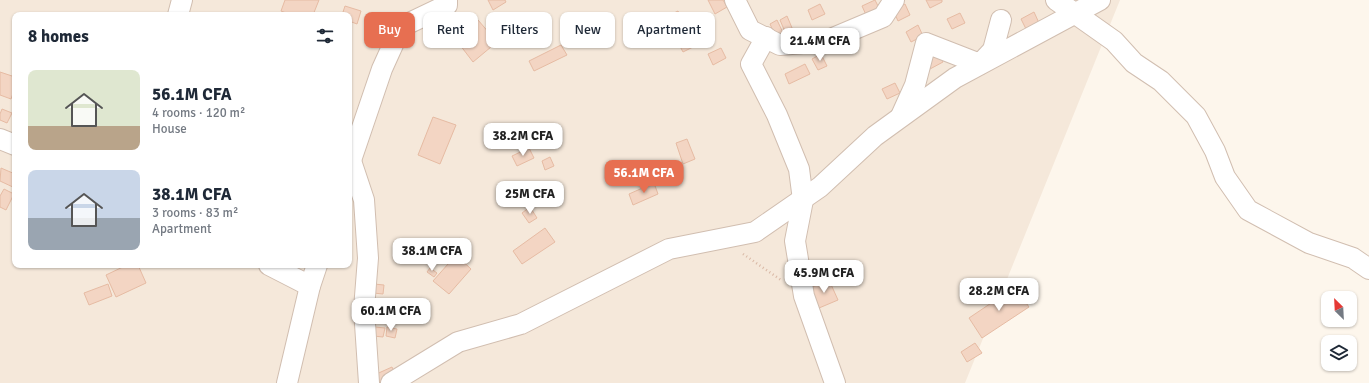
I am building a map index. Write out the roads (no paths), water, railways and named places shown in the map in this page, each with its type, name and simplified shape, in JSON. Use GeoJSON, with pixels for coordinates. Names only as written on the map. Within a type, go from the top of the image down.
{"type":"FeatureCollection","features":[{"type":"Feature","properties":{"kind":"street"},"geometry":{"type":"LineString","coordinates":[[179,12],[182,0]]}},
{"type":"Feature","properties":{"kind":"street"},"geometry":{"type":"LineString","coordinates":[[735,0],[750,30],[780,45],[826,41],[883,17],[894,0]]}},
{"type":"Feature","properties":{"kind":"street"},"geometry":{"type":"LineString","coordinates":[[1056,0],[1114,41],[1134,63],[1161,81],[1196,116],[1215,151],[1225,177],[1248,210],[1309,243],[1353,258],[1369,269]]}},
{"type":"Feature","properties":{"kind":"street"},"geometry":{"type":"LineString","coordinates":[[391,383],[458,342],[522,324],[669,249],[755,232],[820,187],[875,136],[955,78],[1075,12],[1100,0]]}},
{"type":"Feature","properties":{"kind":"street"},"geometry":{"type":"LineString","coordinates":[[352,157],[382,70],[401,27],[445,2]]}},
{"type":"Feature","properties":{"kind":"street"},"geometry":{"type":"LineString","coordinates":[[980,64],[993,50],[1001,20]]}},
{"type":"Feature","properties":{"kind":"street"},"geometry":{"type":"LineString","coordinates":[[766,37],[751,64],[777,115],[799,169],[802,200],[795,241],[804,296],[835,383]]}},
{"type":"Feature","properties":{"kind":"street"},"geometry":{"type":"LineString","coordinates":[[901,117],[916,85],[926,43],[980,64]]}},
{"type":"Feature","properties":{"kind":"street"},"geometry":{"type":"LineString","coordinates":[[0,139],[12,144]]}},
{"type":"Feature","properties":{"kind":"street"},"geometry":{"type":"LineString","coordinates":[[352,168],[364,200],[368,258],[364,309],[369,383]]}},
{"type":"Feature","properties":{"kind":"street"},"geometry":{"type":"LineString","coordinates":[[276,268],[310,286]]}},
{"type":"Feature","properties":{"kind":"street"},"geometry":{"type":"LineString","coordinates":[[287,383],[310,286],[316,268]]}}]}
